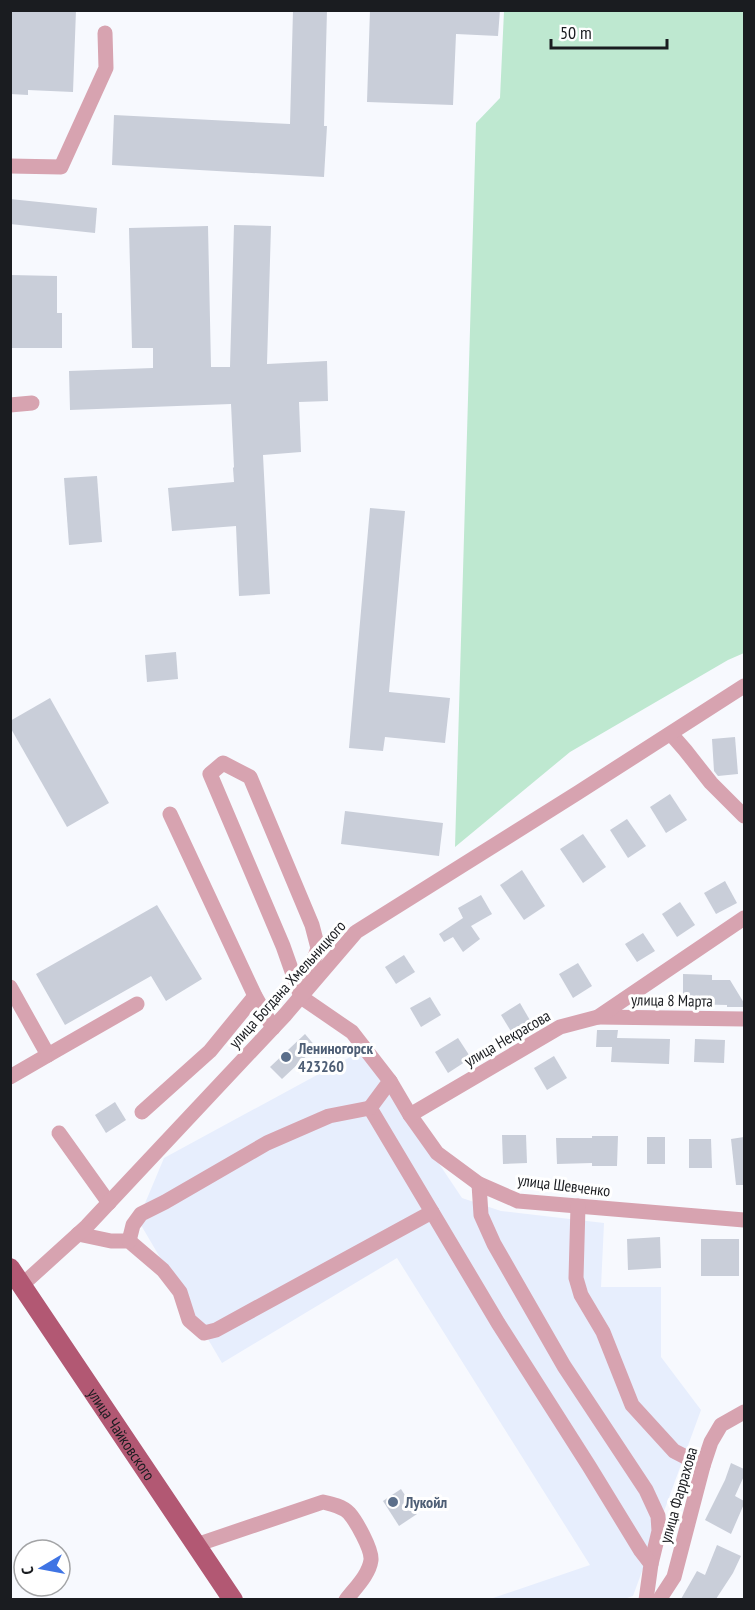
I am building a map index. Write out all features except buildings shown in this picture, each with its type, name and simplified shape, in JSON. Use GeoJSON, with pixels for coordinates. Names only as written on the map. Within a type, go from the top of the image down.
{"type":"FeatureCollection","features":[{"type":"Feature","properties":{"kind":"main road","name":"улица Чайковского"},"geometry":{"type":"LineString","coordinates":[[10,1268],[232,1599]]}},
{"type":"Feature","properties":{"kind":"street"},"geometry":{"type":"LineString","coordinates":[[10,166],[61,167],[106,68],[105,33]]}},
{"type":"Feature","properties":{"kind":"street"},"geometry":{"type":"LineString","coordinates":[[10,405],[32,404]]}},
{"type":"Feature","properties":{"kind":"street","name":"улица Богдана Хмельницкого"},"geometry":{"type":"LineString","coordinates":[[22,1285],[109,1203],[273,1028],[356,932],[744,686]]}},
{"type":"Feature","properties":{"kind":"street"},"geometry":{"type":"LineString","coordinates":[[670,734],[711,783],[744,816]]}},
{"type":"Feature","properties":{"kind":"street"},"geometry":{"type":"LineString","coordinates":[[223,763],[250,777],[312,926],[318,948],[301,997],[284,946],[210,774],[223,763]]}},
{"type":"Feature","properties":{"kind":"street"},"geometry":{"type":"LineString","coordinates":[[170,814],[255,996],[273,1028]]}},
{"type":"Feature","properties":{"kind":"street","name":"улица Некрасова"},"geometry":{"type":"LineString","coordinates":[[410,1115],[560,1027],[598,1017],[744,918]]}},
{"type":"Feature","properties":{"kind":"street"},"geometry":{"type":"LineString","coordinates":[[10,987],[48,1055]]}},
{"type":"Feature","properties":{"kind":"street"},"geometry":{"type":"LineString","coordinates":[[142,1112],[210,1051],[255,996]]}},
{"type":"Feature","properties":{"kind":"street","name":"улица Шевченко"},"geometry":{"type":"LineString","coordinates":[[301,997],[352,1032],[390,1081],[410,1115],[437,1152],[479,1184],[518,1201],[744,1220]]}},
{"type":"Feature","properties":{"kind":"street"},"geometry":{"type":"LineString","coordinates":[[10,1077],[137,1004]]}},
{"type":"Feature","properties":{"kind":"street","name":"улица 8 Марта"},"geometry":{"type":"LineString","coordinates":[[598,1017],[744,1019]]}},
{"type":"Feature","properties":{"kind":"street"},"geometry":{"type":"LineString","coordinates":[[129,1241],[133,1225],[141,1214],[267,1143],[328,1116],[370,1108],[390,1081]]}},
{"type":"Feature","properties":{"kind":"street"},"geometry":{"type":"LineString","coordinates":[[370,1108],[498,1323],[651,1564]]}},
{"type":"Feature","properties":{"kind":"street"},"geometry":{"type":"LineString","coordinates":[[59,1132],[109,1203]]}},
{"type":"Feature","properties":{"kind":"street"},"geometry":{"type":"LineString","coordinates":[[479,1184],[481,1215],[494,1244],[564,1366],[646,1490],[658,1516],[659,1531],[646,1599]]}},
{"type":"Feature","properties":{"kind":"street"},"geometry":{"type":"LineString","coordinates":[[578,1206],[576,1278],[581,1295],[603,1332],[632,1405],[674,1451],[703,1466]]}},
{"type":"Feature","properties":{"kind":"street"},"geometry":{"type":"LineString","coordinates":[[78,1234],[129,1241],[163,1270],[180,1292],[189,1320],[204,1333],[216,1330],[432,1212]]}},
{"type":"Feature","properties":{"kind":"street","name":"улица Фаррахова"},"geometry":{"type":"LineString","coordinates":[[659,1599],[674,1577],[711,1442],[721,1425],[744,1412]]}},
{"type":"Feature","properties":{"kind":"street"},"geometry":{"type":"LineString","coordinates":[[196,1545],[323,1502],[337,1506],[348,1513],[369,1546],[371,1559],[366,1575],[346,1599]]}},
{"type":"Feature","properties":{"kind":"shaded area"},"geometry":{"type":"Polygon","coordinates":[[[363,1050],[462,1198],[501,1211],[604,1223],[601,1287],[661,1287],[661,1357],[701,1410],[633,1596],[621,1600],[490,1599],[590,1565],[397,1258],[222,1363],[138,1220],[164,1158],[363,1050]]]}},
{"type":"Feature","properties":{"kind":"green space"},"geometry":{"type":"Polygon","coordinates":[[[504,11],[744,11],[744,653],[728,660],[570,752],[455,847],[476,123],[500,98],[504,11]]]}},
{"type":"Feature","properties":{"kind":"place","name":"Лениногорск 423260"},"geometry":{"type":"Point","coordinates":[286,1057]}},
{"type":"Feature","properties":{"kind":"place","name":"Лукойл"},"geometry":{"type":"Point","coordinates":[393,1502]}}]}
